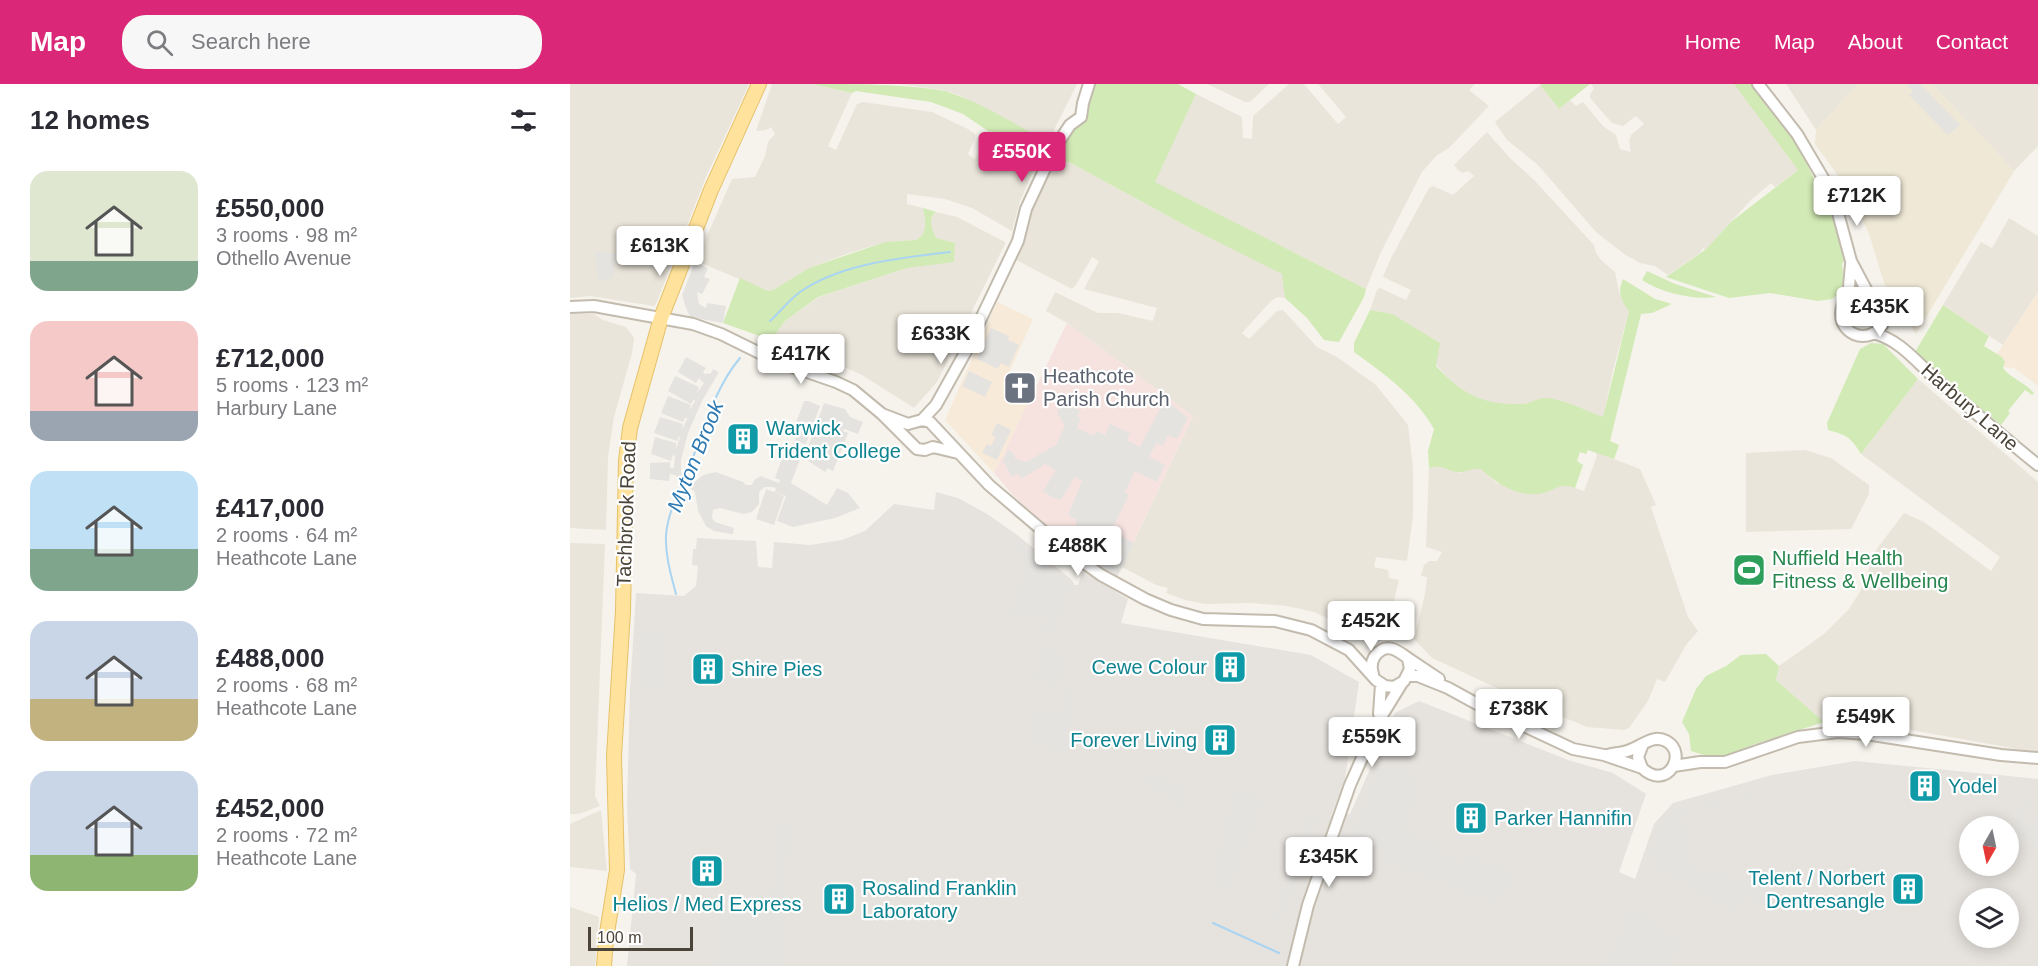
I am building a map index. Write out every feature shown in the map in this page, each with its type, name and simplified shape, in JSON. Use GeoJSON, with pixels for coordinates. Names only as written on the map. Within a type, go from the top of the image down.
{"type":"FeatureCollection","features":[{"type":"Feature","properties":{"kind":"main road","name":"Tachbrook Road"},"geometry":{"type":"LineString","coordinates":[[604,966],[617,870],[614,756],[623,611],[627,453],[634,410],[661,318],[711,190],[759,84]]}},
{"type":"Feature","properties":{"kind":"street"},"geometry":{"type":"LineString","coordinates":[[909,442],[907,434],[936,405],[965,349],[967,339],[976,327],[1021,232],[1026,209],[1054,149],[1070,125],[1081,117],[1089,84]]}},
{"type":"Feature","properties":{"kind":"street"},"geometry":{"type":"LineString","coordinates":[[1758,84],[1798,136],[1823,177],[1838,214],[1851,261],[1868,293]]}},
{"type":"Feature","properties":{"kind":"street"},"geometry":{"type":"LineString","coordinates":[[1848,298],[1851,261]]}},
{"type":"Feature","properties":{"kind":"street"},"geometry":{"type":"LineString","coordinates":[[1868,293],[1875,296],[1882,302],[1885,315],[1881,326],[1865,336],[1850,332],[1841,319],[1841,308],[1848,298],[1856,294],[1868,293]]}},
{"type":"Feature","properties":{"kind":"street"},"geometry":{"type":"LineString","coordinates":[[570,307],[594,306],[693,324],[713,330],[778,362],[843,385],[882,414],[913,447],[920,450],[933,447],[958,453]]}},
{"type":"Feature","properties":{"kind":"street","name":"Harbury Lane"},"geometry":{"type":"LineString","coordinates":[[1885,315],[1903,347]]}},
{"type":"Feature","properties":{"kind":"street","name":"Harbury Lane"},"geometry":{"type":"LineString","coordinates":[[1873,333],[1888,338],[1903,347],[1936,380],[2038,465]]}},
{"type":"Feature","properties":{"kind":"street"},"geometry":{"type":"LineString","coordinates":[[933,447],[937,441],[936,405]]}},
{"type":"Feature","properties":{"kind":"street"},"geometry":{"type":"LineString","coordinates":[[882,414],[902,423],[918,422],[935,428],[989,485],[1063,548],[1101,575],[1131,592],[1165,608],[1195,617],[1275,621],[1300,627],[1349,650],[1376,656]]}},
{"type":"Feature","properties":{"kind":"street"},"geometry":{"type":"LineString","coordinates":[[1372,674],[1372,663],[1376,656],[1385,649],[1392,648],[1438,678],[1448,688]]}},
{"type":"Feature","properties":{"kind":"street"},"geometry":{"type":"LineString","coordinates":[[1349,650],[1381,684],[1394,687],[1418,676],[1448,688],[1474,703],[1566,746],[1587,753],[1604,755],[1641,768],[1649,775],[1666,774],[1674,766],[1700,762],[1725,762],[1798,737],[1838,732],[2038,758]]}},
{"type":"Feature","properties":{"kind":"street"},"geometry":{"type":"LineString","coordinates":[[1293,966],[1312,893],[1350,785],[1378,722],[1405,680],[1410,669],[1408,658]]}},
{"type":"Feature","properties":{"kind":"street"},"geometry":{"type":"LineString","coordinates":[[1378,722],[1381,684]]}},
{"type":"Feature","properties":{"kind":"street"},"geometry":{"type":"LineString","coordinates":[[1604,755],[1626,752],[1649,741],[1659,739],[1700,762]]}},
{"type":"Feature","properties":{"kind":"street"},"geometry":{"type":"LineString","coordinates":[[1641,768],[1638,757],[1643,744]]}},
{"type":"Feature","properties":{"kind":"street"},"geometry":{"type":"LineString","coordinates":[[1673,747],[1674,766]]}},
{"type":"Feature","properties":{"kind":"shaded area"},"geometry":{"type":"Polygon","coordinates":[[[570,84],[749,84],[706,177],[654,306],[590,296],[570,298],[570,84]]]}},
{"type":"Feature","properties":{"kind":"shaded area"},"geometry":{"type":"Polygon","coordinates":[[[772,84],[812,84],[852,93],[828,146],[836,150],[857,104],[863,102],[932,112],[968,129],[975,134],[975,138],[968,154],[975,159],[988,139],[988,131],[1005,134],[1042,152],[1020,201],[1012,231],[972,208],[945,199],[907,194],[907,204],[923,208],[926,228],[920,238],[885,242],[849,253],[809,268],[773,290],[768,291],[696,261],[732,179],[755,177],[765,156],[768,142],[775,134],[771,127],[756,131],[772,84]]]}},
{"type":"Feature","properties":{"kind":"shaded area"},"geometry":{"type":"Polygon","coordinates":[[[899,84],[1077,84],[1048,142],[959,95],[942,90],[899,84]]]}},
{"type":"Feature","properties":{"kind":"shaded area"},"geometry":{"type":"Polygon","coordinates":[[[1207,84],[1269,84],[1250,102],[1245,102],[1207,84]]]}},
{"type":"Feature","properties":{"kind":"shaded area"},"geometry":{"type":"Polygon","coordinates":[[[1289,84],[1304,84],[1338,124],[1346,117],[1318,84],[1475,84],[1469,90],[1489,106],[1449,148],[1436,156],[1422,172],[1381,252],[1366,289],[1154,182],[1196,94],[1242,117],[1243,138],[1252,139],[1253,116],[1289,84]]]}},
{"type":"Feature","properties":{"kind":"shaded area"},"geometry":{"type":"Polygon","coordinates":[[[1591,84],[1735,84],[1798,170],[1775,187],[1771,183],[1751,200],[1705,250],[1703,248],[1700,253],[1668,275],[1655,266],[1640,263],[1624,254],[1596,232],[1538,165],[1507,140],[1495,122],[1540,85],[1559,109],[1570,100],[1576,106],[1583,102],[1603,126],[1616,135],[1620,149],[1631,152],[1629,141],[1631,135],[1644,124],[1636,116],[1623,126],[1612,123],[1590,98],[1594,89],[1591,84]]]}},
{"type":"Feature","properties":{"kind":"shaded area"},"geometry":{"type":"Polygon","coordinates":[[[1786,84],[1858,84],[1816,130],[1786,84]]]}},
{"type":"Feature","properties":{"kind":"shaded area"},"geometry":{"type":"Polygon","coordinates":[[[1858,84],[1932,84],[2014,171],[1916,334],[1884,283],[1869,234],[1850,192],[1815,144],[1816,130],[1858,84]]]}},
{"type":"Feature","properties":{"kind":"shaded area"},"geometry":{"type":"Polygon","coordinates":[[[1906,84],[1920,84],[1960,125],[1948,135],[1909,95],[1913,91],[1906,84]]]}},
{"type":"Feature","properties":{"kind":"shaded area"},"geometry":{"type":"Polygon","coordinates":[[[1932,84],[2038,84],[2038,146],[2014,171],[1932,84]]]}},
{"type":"Feature","properties":{"kind":"shaded area"},"geometry":{"type":"Polygon","coordinates":[[[1487,132],[1594,245],[1601,260],[1615,272],[1620,295],[1629,311],[1603,418],[1583,409],[1545,398],[1525,404],[1505,404],[1486,402],[1474,397],[1453,384],[1392,314],[1370,310],[1377,290],[1380,288],[1406,300],[1411,290],[1383,277],[1391,258],[1429,188],[1433,186],[1453,195],[1474,176],[1468,171],[1463,173],[1459,171],[1454,165],[1487,132]]]}},
{"type":"Feature","properties":{"kind":"shaded area"},"geometry":{"type":"Polygon","coordinates":[[[1069,162],[1192,229],[1283,274],[1285,298],[1277,297],[1271,301],[1242,333],[1249,339],[1277,311],[1283,310],[1317,347],[1337,357],[1376,385],[1408,425],[1413,467],[1413,516],[1407,561],[1376,557],[1374,567],[1388,570],[1389,578],[1399,580],[1393,605],[1380,631],[1366,637],[1314,612],[1287,606],[1250,603],[1205,604],[1185,600],[1166,593],[1168,588],[1156,585],[1122,567],[1193,416],[1067,323],[1046,311],[1055,292],[1098,313],[1118,313],[1153,321],[1157,308],[1084,289],[1099,261],[1092,257],[1072,289],[1016,260],[1028,216],[1043,181],[1053,165],[1069,162]]]}},
{"type":"Feature","properties":{"kind":"shaded area"},"geometry":{"type":"Polygon","coordinates":[[[936,212],[957,217],[1005,244],[937,382],[914,408],[862,375],[771,340],[785,321],[819,297],[907,268],[954,261],[954,243],[936,238],[930,223],[936,212]]]}},
{"type":"Feature","properties":{"kind":"shaded area"},"geometry":{"type":"Polygon","coordinates":[[[2009,218],[2038,236],[2038,292],[2003,345],[1943,305],[1981,242],[1992,248],[2009,218]]]}},
{"type":"Feature","properties":{"kind":"shaded area"},"geometry":{"type":"Polygon","coordinates":[[[595,251],[616,254],[613,278],[608,278],[607,281],[598,280],[595,251]]]}},
{"type":"Feature","properties":{"kind":"shaded area"},"geometry":{"type":"Polygon","coordinates":[[[695,262],[708,268],[704,277],[710,279],[702,294],[697,292],[699,304],[706,308],[707,303],[726,306],[723,323],[690,317],[682,295],[695,262]]]}},
{"type":"Feature","properties":{"kind":"shaded area"},"geometry":{"type":"Polygon","coordinates":[[[2038,292],[2038,386],[2014,368],[2004,367],[2004,359],[1997,354],[2038,292]]]}},
{"type":"Feature","properties":{"kind":"shaded area"},"geometry":{"type":"Polygon","coordinates":[[[997,302],[1033,319],[1009,373],[1037,386],[994,473],[945,420],[997,302]]]}},
{"type":"Feature","properties":{"kind":"shaded area"},"geometry":{"type":"Polygon","coordinates":[[[570,314],[594,314],[603,320],[626,327],[634,338],[614,417],[608,457],[606,530],[570,528],[570,314]]]}},
{"type":"Feature","properties":{"kind":"shaded area"},"geometry":{"type":"Polygon","coordinates":[[[1067,323],[1193,416],[1117,577],[1081,554],[1050,530],[1012,494],[994,473],[1067,323]]]}},
{"type":"Feature","properties":{"kind":"shaded area"},"geometry":{"type":"Polygon","coordinates":[[[991,328],[1009,336],[1008,340],[1019,345],[1009,367],[1001,363],[998,369],[977,359],[991,328]]]}},
{"type":"Feature","properties":{"kind":"shaded area"},"geometry":{"type":"Polygon","coordinates":[[[686,357],[706,368],[703,372],[705,374],[711,373],[713,369],[719,372],[702,401],[688,433],[681,460],[681,472],[684,476],[695,482],[703,475],[716,472],[746,485],[752,485],[754,480],[761,476],[779,483],[780,480],[775,478],[786,447],[792,449],[797,434],[793,431],[804,401],[809,401],[820,406],[806,444],[801,443],[799,446],[804,449],[791,483],[827,505],[837,488],[848,493],[860,508],[835,518],[793,527],[777,521],[786,496],[774,492],[776,489],[774,487],[765,487],[759,492],[759,504],[752,512],[743,514],[720,508],[713,510],[712,518],[715,522],[734,528],[731,534],[714,531],[706,526],[698,511],[695,492],[675,475],[670,474],[669,481],[650,479],[650,463],[670,462],[670,468],[674,468],[675,456],[673,455],[671,461],[651,454],[655,437],[676,443],[676,449],[680,437],[677,441],[654,433],[660,417],[683,424],[682,430],[687,419],[686,417],[683,422],[661,413],[668,396],[691,405],[689,411],[695,401],[694,399],[691,404],[668,391],[675,376],[699,387],[697,393],[704,383],[699,378],[696,383],[678,372],[686,357]]]}},
{"type":"Feature","properties":{"kind":"shaded area"},"geometry":{"type":"Polygon","coordinates":[[[969,371],[992,382],[985,397],[962,386],[969,371]]]}},
{"type":"Feature","properties":{"kind":"shaded area"},"geometry":{"type":"Polygon","coordinates":[[[1918,379],[2038,482],[2038,751],[1871,723],[1824,722],[1776,680],[1779,666],[1824,634],[1849,609],[1861,590],[1876,550],[1904,513],[1924,522],[1991,571],[2000,557],[1861,454],[1918,379]]]}},
{"type":"Feature","properties":{"kind":"shaded area"},"geometry":{"type":"Polygon","coordinates":[[[1165,399],[1188,418],[1177,439],[1168,435],[1163,446],[1157,443],[1152,451],[1150,457],[1165,465],[1157,482],[1135,471],[1125,492],[1129,495],[1111,531],[1134,543],[1117,577],[1081,554],[1095,528],[1088,525],[1085,530],[1076,525],[1076,520],[1068,515],[1082,481],[1075,477],[1061,500],[1055,499],[1043,491],[1056,470],[1043,463],[1044,465],[1021,479],[1018,474],[1012,477],[1003,461],[1008,450],[1016,459],[1026,462],[1056,445],[1065,426],[1057,412],[1060,405],[1065,407],[1066,404],[1080,410],[1077,416],[1081,418],[1077,428],[1094,436],[1097,431],[1105,435],[1110,424],[1130,433],[1127,440],[1140,447],[1165,399]]]}},
{"type":"Feature","properties":{"kind":"shaded area"},"geometry":{"type":"Polygon","coordinates":[[[824,403],[845,409],[850,417],[863,422],[858,434],[844,429],[843,431],[848,433],[833,471],[828,468],[825,472],[808,461],[809,457],[805,455],[824,403]]]}},
{"type":"Feature","properties":{"kind":"shaded area"},"geometry":{"type":"Polygon","coordinates":[[[997,423],[1011,430],[997,460],[982,453],[987,444],[991,446],[996,437],[991,435],[997,423]]]}},
{"type":"Feature","properties":{"kind":"shaded area"},"geometry":{"type":"Polygon","coordinates":[[[1805,450],[1831,458],[1869,485],[1869,494],[1851,529],[1746,532],[1746,453],[1805,450]]]}},
{"type":"Feature","properties":{"kind":"shaded area"},"geometry":{"type":"Polygon","coordinates":[[[1596,452],[1640,469],[1656,505],[1651,507],[1688,617],[1698,631],[1686,645],[1665,682],[1657,679],[1648,701],[1629,728],[1624,730],[1587,727],[1536,706],[1432,658],[1414,639],[1425,594],[1427,577],[1421,576],[1424,565],[1429,561],[1437,561],[1442,552],[1426,547],[1429,468],[1440,465],[1459,473],[1472,468],[1481,468],[1496,483],[1546,492],[1564,484],[1584,491],[1597,456],[1596,452]]]}},
{"type":"Feature","properties":{"kind":"shaded area"},"geometry":{"type":"Polygon","coordinates":[[[766,489],[784,496],[774,525],[756,519],[766,489]]]}},
{"type":"Feature","properties":{"kind":"shaded area"},"geometry":{"type":"Polygon","coordinates":[[[936,492],[958,498],[1016,534],[1071,579],[1075,585],[1078,585],[1083,572],[1128,599],[1121,623],[1311,655],[1359,682],[1345,779],[1331,816],[1350,814],[1395,713],[1419,701],[1568,760],[1613,773],[1646,794],[1619,872],[1635,879],[1654,824],[1673,803],[1772,775],[1855,761],[2038,779],[2038,966],[627,966],[636,874],[630,869],[627,807],[630,690],[636,593],[684,596],[696,586],[698,566],[692,565],[693,549],[696,549],[697,538],[756,541],[758,567],[772,568],[774,542],[810,545],[842,540],[865,531],[894,504],[934,510],[936,492]]]}},
{"type":"Feature","properties":{"kind":"shaded area"},"geometry":{"type":"Polygon","coordinates":[[[1018,538],[1072,586],[1052,641],[1037,633],[1042,622],[1046,623],[1048,619],[1009,616],[1027,565],[1011,547],[1018,538]]]}},
{"type":"Feature","properties":{"kind":"shaded area"},"geometry":{"type":"Polygon","coordinates":[[[570,543],[605,544],[595,796],[600,806],[579,814],[570,814],[570,543]]]}},
{"type":"Feature","properties":{"kind":"shaded area"},"geometry":{"type":"Polygon","coordinates":[[[640,626],[669,629],[664,688],[636,685],[640,626]]]}},
{"type":"Feature","properties":{"kind":"shaded area"},"geometry":{"type":"Polygon","coordinates":[[[1036,647],[1066,651],[1061,687],[1033,684],[1036,647]]]}},
{"type":"Feature","properties":{"kind":"shaded area"},"geometry":{"type":"Polygon","coordinates":[[[1064,689],[1078,691],[1073,729],[1067,729],[1067,736],[1071,737],[1067,757],[1032,741],[1033,708],[1061,712],[1064,689]]]}},
{"type":"Feature","properties":{"kind":"shaded area"},"geometry":{"type":"Polygon","coordinates":[[[1381,761],[1410,771],[1409,777],[1422,782],[1405,832],[1446,845],[1443,854],[1465,862],[1468,853],[1519,873],[1497,906],[1379,861],[1383,849],[1350,837],[1381,761]]]}},
{"type":"Feature","properties":{"kind":"shaded area"},"geometry":{"type":"Polygon","coordinates":[[[1142,775],[1189,781],[1185,809],[1141,783],[1142,775]]]}},
{"type":"Feature","properties":{"kind":"shaded area"},"geometry":{"type":"Polygon","coordinates":[[[1232,787],[1265,798],[1231,891],[1212,882],[1232,787]]]}},
{"type":"Feature","properties":{"kind":"shaded area"},"geometry":{"type":"Polygon","coordinates":[[[1764,790],[1765,796],[1683,815],[1697,874],[1728,867],[1732,882],[1769,874],[1768,869],[1781,868],[1782,878],[1765,903],[1755,904],[1747,897],[1733,916],[1712,901],[1654,869],[1651,865],[1651,854],[1647,852],[1661,821],[1672,809],[1764,790]]]}},
{"type":"Feature","properties":{"kind":"shaded area"},"geometry":{"type":"Polygon","coordinates":[[[2031,794],[2029,823],[2038,823],[2038,847],[2019,843],[2019,816],[2014,816],[2015,808],[2031,794]]]}},
{"type":"Feature","properties":{"kind":"shaded area"},"geometry":{"type":"Polygon","coordinates":[[[601,810],[607,871],[570,867],[570,824],[601,810]]]}},
{"type":"Feature","properties":{"kind":"shaded area"},"geometry":{"type":"Polygon","coordinates":[[[1308,814],[1320,819],[1283,923],[1271,919],[1308,814]]]}},
{"type":"Feature","properties":{"kind":"shaded area"},"geometry":{"type":"Polygon","coordinates":[[[776,822],[792,823],[782,966],[715,966],[719,908],[768,912],[776,822]]]}},
{"type":"Feature","properties":{"kind":"shaded area"},"geometry":{"type":"Polygon","coordinates":[[[1628,902],[1685,942],[1668,966],[1602,966],[1615,945],[1628,902]]]}},
{"type":"Feature","properties":{"kind":"shaded area"},"geometry":{"type":"Polygon","coordinates":[[[570,907],[599,917],[595,966],[570,966],[570,907]]]}},
{"type":"Feature","properties":{"kind":"green space"},"geometry":{"type":"Polygon","coordinates":[[[812,84],[862,84],[945,91],[984,107],[1048,142],[1042,152],[1005,134],[988,131],[963,114],[931,102],[856,91],[852,93],[812,84]]]}},
{"type":"Feature","properties":{"kind":"green space"},"geometry":{"type":"Polygon","coordinates":[[[1095,84],[1178,84],[1196,94],[1155,182],[1366,289],[1364,297],[1339,342],[1324,340],[1307,318],[1285,298],[1282,274],[1192,229],[1069,162],[1053,165],[1062,146],[1077,126],[1095,84]]]}},
{"type":"Feature","properties":{"kind":"green space"},"geometry":{"type":"Polygon","coordinates":[[[1590,84],[1559,109],[1540,85],[1590,84]]]}},
{"type":"Feature","properties":{"kind":"green space"},"geometry":{"type":"Polygon","coordinates":[[[1734,84],[1753,84],[1796,141],[1817,185],[1821,184],[1835,222],[1844,261],[1842,264],[1844,281],[1839,293],[1832,299],[1818,301],[1770,293],[1729,298],[1666,277],[1705,250],[1732,221],[1798,170],[1734,84]]]}},
{"type":"Feature","properties":{"kind":"green space"},"geometry":{"type":"Polygon","coordinates":[[[923,208],[936,212],[931,221],[936,238],[955,243],[954,262],[907,268],[818,297],[785,321],[771,340],[723,323],[740,278],[768,291],[773,290],[809,268],[885,242],[916,240],[924,230],[923,208]]]}},
{"type":"Feature","properties":{"kind":"green space"},"geometry":{"type":"Polygon","coordinates":[[[1647,271],[1675,284],[1716,297],[1688,296],[1659,289],[1642,280],[1647,271]]]}},
{"type":"Feature","properties":{"kind":"green space"},"geometry":{"type":"Polygon","coordinates":[[[1623,279],[1655,299],[1672,304],[1652,313],[1641,314],[1610,441],[1619,445],[1614,459],[1588,450],[1586,454],[1580,452],[1577,461],[1583,465],[1575,488],[1562,486],[1544,493],[1526,494],[1502,485],[1481,469],[1460,472],[1441,467],[1429,468],[1428,451],[1434,429],[1408,395],[1354,352],[1354,343],[1370,310],[1392,314],[1440,343],[1436,366],[1455,384],[1474,396],[1508,404],[1525,404],[1542,398],[1551,399],[1566,402],[1603,417],[1629,311],[1621,296],[1620,288],[1623,279]]]}},
{"type":"Feature","properties":{"kind":"green space"},"geometry":{"type":"Polygon","coordinates":[[[1943,305],[1989,336],[1984,346],[2002,357],[2005,362],[2003,368],[2006,372],[2034,393],[2032,395],[2025,390],[2008,411],[2010,413],[2001,425],[1915,352],[1943,305]]]}},
{"type":"Feature","properties":{"kind":"green space"},"geometry":{"type":"Polygon","coordinates":[[[1871,343],[1883,344],[1918,379],[1861,454],[1848,438],[1828,430],[1827,423],[1860,349],[1871,343]]]}},
{"type":"Feature","properties":{"kind":"green space"},"geometry":{"type":"Polygon","coordinates":[[[1766,654],[1779,666],[1776,680],[1824,722],[1755,744],[1731,755],[1704,755],[1691,751],[1689,734],[1682,722],[1696,689],[1706,676],[1741,655],[1766,654]]]}},
{"type":"Feature","properties":{"kind":"waterway","name":"Myton Brook"},"geometry":{"type":"LineString","coordinates":[[770,321],[800,292],[834,274],[872,263],[950,252]]}},
{"type":"Feature","properties":{"kind":"waterway","name":"Myton Brook"},"geometry":{"type":"LineString","coordinates":[[676,594],[666,550],[669,518],[716,397],[740,358]]}},
{"type":"Feature","properties":{"kind":"waterway","name":"Myton Brook"},"geometry":{"type":"LineString","coordinates":[[1213,923],[1279,953]]}},
{"type":"Feature","properties":{"kind":"place","name":"Heathcote Parish Church"},"geometry":{"type":"Point","coordinates":[1020,388]}},
{"type":"Feature","properties":{"kind":"place","name":"Warwick Trident College"},"geometry":{"type":"Point","coordinates":[743,439]}},
{"type":"Feature","properties":{"kind":"place","name":"Nuffield Health Fitness & Wellbeing"},"geometry":{"type":"Point","coordinates":[1749,570]}},
{"type":"Feature","properties":{"kind":"place","name":"Cewe Colour"},"geometry":{"type":"Point","coordinates":[1230,667]}},
{"type":"Feature","properties":{"kind":"place","name":"Shire Pies"},"geometry":{"type":"Point","coordinates":[708,669]}},
{"type":"Feature","properties":{"kind":"place","name":"Forever Living"},"geometry":{"type":"Point","coordinates":[1220,740]}},
{"type":"Feature","properties":{"kind":"place","name":"Yodel"},"geometry":{"type":"Point","coordinates":[1925,786]}},
{"type":"Feature","properties":{"kind":"place","name":"Parker Hannifin"},"geometry":{"type":"Point","coordinates":[1471,818]}},
{"type":"Feature","properties":{"kind":"place","name":"Helios / Med Express"},"geometry":{"type":"Point","coordinates":[707,871]}},
{"type":"Feature","properties":{"kind":"place","name":"Telent / Norbert Dentresangle"},"geometry":{"type":"Point","coordinates":[1908,889]}},
{"type":"Feature","properties":{"kind":"place","name":"Rosalind Franklin Laboratory"},"geometry":{"type":"Point","coordinates":[839,899]}}]}
